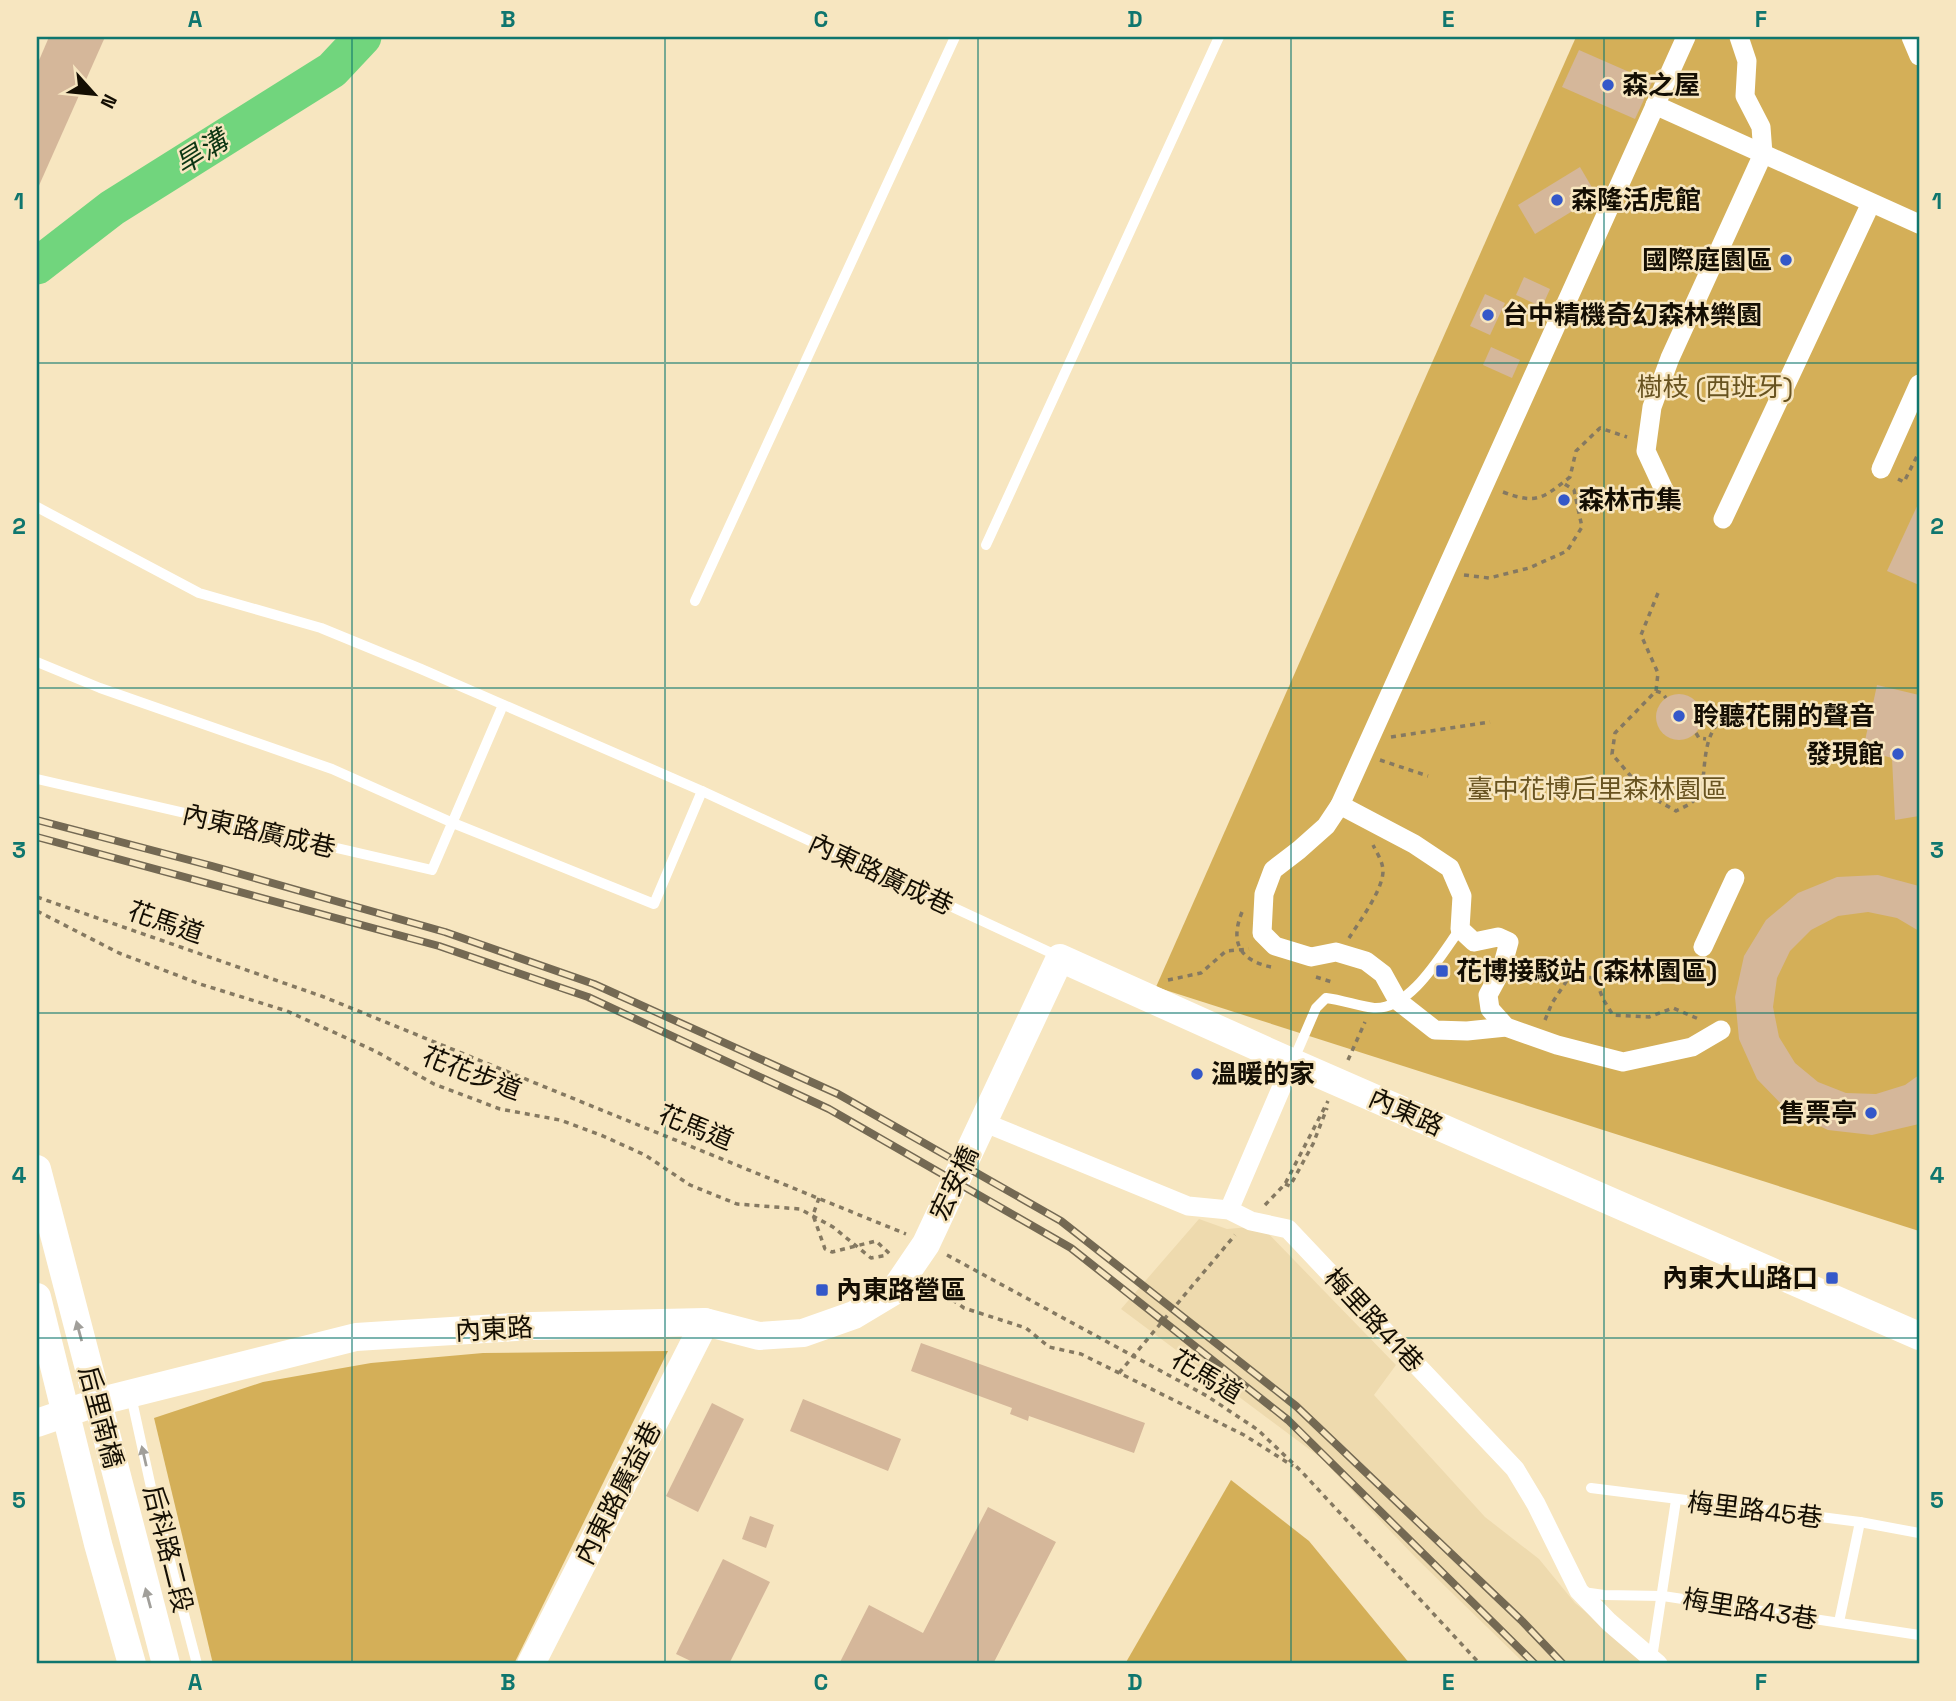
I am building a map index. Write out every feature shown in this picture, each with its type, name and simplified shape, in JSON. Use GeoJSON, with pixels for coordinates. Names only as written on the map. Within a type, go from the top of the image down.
{"type":"FeatureCollection","features":[{"type":"Feature","properties":{"kind":"street"},"geometry":{"type":"LineString","coordinates":[[1686,37],[1340,805],[1326,826],[1273,870],[1264,894],[1262,933],[1275,946],[1311,957],[1336,952],[1366,961],[1383,974],[1398,1001],[1435,1030],[1467,1031],[1506,1027],[1623,1062],[1692,1046],[1721,1030]]}},
{"type":"Feature","properties":{"kind":"street"},"geometry":{"type":"LineString","coordinates":[[1665,492],[1646,451],[1652,407],[1670,358],[1763,154],[1760,127],[1745,96],[1747,61],[1739,37]]}},
{"type":"Feature","properties":{"kind":"street"},"geometry":{"type":"LineString","coordinates":[[1911,37],[1919,56]]}},
{"type":"Feature","properties":{"kind":"street"},"geometry":{"type":"LineString","coordinates":[[1656,105],[1919,224]]}},
{"type":"Feature","properties":{"kind":"street"},"geometry":{"type":"LineString","coordinates":[[1723,519],[1871,202]]}},
{"type":"Feature","properties":{"kind":"street"},"geometry":{"type":"LineString","coordinates":[[1881,469],[1919,384]]}},
{"type":"Feature","properties":{"kind":"street"},"geometry":{"type":"LineString","coordinates":[[1340,805],[1414,844],[1450,868],[1462,896],[1460,929],[1474,942],[1497,937],[1509,942],[1501,971],[1489,995],[1490,1009],[1506,1027]]}},
{"type":"Feature","properties":{"kind":"street"},"geometry":{"type":"LineString","coordinates":[[1703,947],[1735,878]]}},
{"type":"Feature","properties":{"kind":"street"},"geometry":{"type":"LineString","coordinates":[[983,1122],[1060,958]]}},
{"type":"Feature","properties":{"kind":"street","name":"內東路"},"geometry":{"type":"LineString","coordinates":[[1060,958],[1292,1063],[1919,1336]]}},
{"type":"Feature","properties":{"kind":"street"},"geometry":{"type":"LineString","coordinates":[[1229,1210],[1292,1063]]}},
{"type":"Feature","properties":{"kind":"street","name":"梅里路41巷"},"geometry":{"type":"LineString","coordinates":[[983,1122],[1188,1206],[1229,1210],[1251,1221],[1288,1229],[1515,1469],[1579,1591],[1609,1622],[1655,1662]]}},
{"type":"Feature","properties":{"kind":"street","name":"宏安橋"},"geometry":{"type":"LineString","coordinates":[[926,1244],[983,1122]]}},
{"type":"Feature","properties":{"kind":"street","name":"后里南橋"},"geometry":{"type":"LineString","coordinates":[[37,1169],[166,1664]]}},
{"type":"Feature","properties":{"kind":"street","name":"內東路"},"geometry":{"type":"LineString","coordinates":[[49,1419],[130,1393],[356,1337],[532,1326],[705,1322],[759,1336],[803,1333],[853,1315],[894,1292],[926,1244]]}},
{"type":"Feature","properties":{"kind":"street","name":"后里南橋"},"geometry":{"type":"LineString","coordinates":[[37,1297],[98,1544],[132,1664]]}},
{"type":"Feature","properties":{"kind":"street","name":"內東路廣益巷"},"geometry":{"type":"LineString","coordinates":[[531,1664],[705,1322]]}},
{"type":"Feature","properties":{"kind":"lane"},"geometry":{"type":"LineString","coordinates":[[695,601],[955,37]]}},
{"type":"Feature","properties":{"kind":"lane"},"geometry":{"type":"LineString","coordinates":[[986,545],[1219,37]]}},
{"type":"Feature","properties":{"kind":"lane"},"geometry":{"type":"LineString","coordinates":[[37,507],[199,593],[321,628],[503,705]]}},
{"type":"Feature","properties":{"kind":"lane"},"geometry":{"type":"LineString","coordinates":[[37,662],[100,688],[332,769],[453,823],[654,904],[702,791]]}},
{"type":"Feature","properties":{"kind":"lane","name":"內東路廣成巷"},"geometry":{"type":"LineString","coordinates":[[37,779],[432,870],[503,705],[702,791],[1060,958]]}},
{"type":"Feature","properties":{"kind":"lane"},"geometry":{"type":"LineString","coordinates":[[1292,1063],[1316,1008],[1326,998],[1376,1008],[1398,1001],[1419,985],[1460,929]]}},
{"type":"Feature","properties":{"kind":"lane","name":"后科路二段"},"geometry":{"type":"LineString","coordinates":[[130,1393],[152,1492],[197,1664]]}},
{"type":"Feature","properties":{"kind":"lane"},"geometry":{"type":"LineString","coordinates":[[49,1419],[95,1568],[110,1628]]}},
{"type":"Feature","properties":{"kind":"lane","name":"梅里路45巷"},"geometry":{"type":"LineString","coordinates":[[1591,1488],[1860,1522],[1919,1533]]}},
{"type":"Feature","properties":{"kind":"lane"},"geometry":{"type":"LineString","coordinates":[[1655,1662],[1676,1500]]}},
{"type":"Feature","properties":{"kind":"lane"},"geometry":{"type":"LineString","coordinates":[[1839,1622],[1860,1522]]}},
{"type":"Feature","properties":{"kind":"lane","name":"梅里路43巷"},"geometry":{"type":"LineString","coordinates":[[1579,1591],[1604,1595],[1663,1596],[1919,1635]]}},
{"type":"Feature","properties":{"kind":"path"},"geometry":{"type":"LineString","coordinates":[[1485,484],[1518,498],[1542,498],[1570,477],[1576,452],[1600,428],[1623,434],[1646,451]]}},
{"type":"Feature","properties":{"kind":"path"},"geometry":{"type":"LineString","coordinates":[[1443,573],[1489,578],[1529,568],[1567,551],[1582,527],[1574,490],[1563,483]]}},
{"type":"Feature","properties":{"kind":"path"},"geometry":{"type":"LineString","coordinates":[[1657,593],[1641,635],[1658,673],[1656,691],[1615,733],[1612,754],[1646,794],[1676,811],[1701,794],[1706,739],[1726,715],[1738,711]]}},
{"type":"Feature","properties":{"kind":"path"},"geometry":{"type":"LineString","coordinates":[[1656,691],[1662,693],[1665,698]]}},
{"type":"Feature","properties":{"kind":"path"},"geometry":{"type":"LineString","coordinates":[[1696,733],[1699,738],[1706,739]]}},
{"type":"Feature","properties":{"kind":"path"},"geometry":{"type":"LineString","coordinates":[[1364,752],[1428,776]]}},
{"type":"Feature","properties":{"kind":"path","name":"花馬道"},"geometry":{"type":"LineString","coordinates":[[37,897],[324,997],[926,1244],[1207,1396],[1258,1430],[1301,1471],[1480,1664]]}},
{"type":"Feature","properties":{"kind":"path","name":"花花步道"},"geometry":{"type":"LineString","coordinates":[[37,913],[119,953],[200,985],[287,1011],[375,1051],[434,1084],[500,1109],[560,1120],[603,1136],[645,1155],[690,1185],[737,1205],[800,1209],[833,1227],[871,1258],[890,1255]]}},
{"type":"Feature","properties":{"kind":"path"},"geometry":{"type":"LineString","coordinates":[[1167,980],[1201,974],[1226,951],[1275,946]]}},
{"type":"Feature","properties":{"kind":"path"},"geometry":{"type":"LineString","coordinates":[[1537,1038],[1552,1003],[1570,976],[1595,978],[1613,1015],[1649,1017],[1673,1008],[1721,1030]]}},
{"type":"Feature","properties":{"kind":"path"},"geometry":{"type":"LineString","coordinates":[[1285,1184],[1290,1186],[1313,1144],[1328,1106]]}},
{"type":"Feature","properties":{"kind":"path"},"geometry":{"type":"LineString","coordinates":[[819,1198],[813,1217],[825,1249],[832,1252],[876,1241],[901,1262]]}},
{"type":"Feature","properties":{"kind":"path","name":"花馬道"},"geometry":{"type":"LineString","coordinates":[[922,1278],[964,1308],[1026,1328],[1049,1347],[1081,1354],[1244,1435],[1301,1471]]}},
{"type":"Feature","properties":{"kind":"shaded area"},"geometry":{"type":"Polygon","coordinates":[[[1199,1219],[1227,1229],[1261,1226],[1396,1365],[1374,1395],[1485,1517],[1539,1559],[1575,1603],[1649,1664],[1525,1664],[1416,1558],[1321,1458],[1121,1309],[1199,1219]]]}},
{"type":"Feature","properties":{"kind":"green space","name":"臺中花博后里森林園區"},"geometry":{"type":"Polygon","coordinates":[[[1576,37],[1919,37],[1919,1231],[1156,987],[1576,37]]]}},
{"type":"Feature","properties":{"kind":"green space"},"geometry":{"type":"Polygon","coordinates":[[[668,1351],[514,1664],[213,1664],[154,1418],[263,1382],[371,1363],[483,1353],[668,1351]]]}},
{"type":"Feature","properties":{"kind":"green space"},"geometry":{"type":"Polygon","coordinates":[[[1231,1480],[1309,1541],[1410,1664],[1125,1664],[1231,1480]]]}},
{"type":"Feature","properties":{"kind":"building"},"geometry":{"type":"Polygon","coordinates":[[[49,37],[105,37],[37,190],[37,65],[49,37]]]}},
{"type":"Feature","properties":{"kind":"building","name":"森之屋"},"geometry":{"type":"Polygon","coordinates":[[[1579,50],[1652,82],[1635,119],[1562,87],[1579,50]]]}},
{"type":"Feature","properties":{"kind":"building","name":"森隆活虎館"},"geometry":{"type":"Polygon","coordinates":[[[1580,167],[1597,196],[1535,234],[1518,205],[1580,167]]]}},
{"type":"Feature","properties":{"kind":"building","name":"台中精機奇幻森林樂園"},"geometry":{"type":"Polygon","coordinates":[[[1524,277],[1550,289],[1542,307],[1516,295],[1524,277]]]}},
{"type":"Feature","properties":{"kind":"building","name":"台中精機奇幻森林樂園"},"geometry":{"type":"Polygon","coordinates":[[[1485,294],[1505,303],[1490,335],[1470,326],[1485,294]]]}},
{"type":"Feature","properties":{"kind":"building","name":"台中精機奇幻森林樂園"},"geometry":{"type":"Polygon","coordinates":[[[1491,347],[1520,360],[1512,378],[1483,365],[1491,347]]]}},
{"type":"Feature","properties":{"kind":"building"},"geometry":{"type":"Polygon","coordinates":[[[1919,502],[1919,585],[1887,571],[1919,502]]]}},
{"type":"Feature","properties":{"kind":"building","name":"發現館"},"geometry":{"type":"Polygon","coordinates":[[[1877,685],[1919,695],[1919,816],[1895,820],[1892,758],[1863,750],[1877,685]]]}},
{"type":"Feature","properties":{"kind":"building"},"geometry":{"type":"Polygon","coordinates":[[[1679,694],[1695,701],[1702,717],[1695,733],[1679,740],[1663,733],[1656,717],[1663,701],[1679,694]]]}},
{"type":"Feature","properties":{"kind":"building"},"geometry":{"type":"Polygon","coordinates":[[[1878,875],[1919,886],[1919,931],[1897,918],[1868,912],[1838,916],[1811,930],[1790,951],[1777,978],[1773,1007],[1779,1037],[1795,1063],[1818,1082],[1846,1093],[1876,1094],[1905,1085],[1919,1075],[1919,1124],[1872,1135],[1828,1130],[1788,1111],[1757,1079],[1739,1039],[1735,997],[1744,956],[1766,920],[1798,893],[1837,877],[1878,875]]]}},
{"type":"Feature","properties":{"kind":"building"},"geometry":{"type":"Polygon","coordinates":[[[921,1343],[1145,1423],[1134,1453],[1029,1416],[1028,1421],[1010,1414],[1012,1408],[911,1371],[921,1343]]]}},
{"type":"Feature","properties":{"kind":"building"},"geometry":{"type":"Polygon","coordinates":[[[803,1399],[901,1439],[888,1471],[790,1431],[803,1399]]]}},
{"type":"Feature","properties":{"kind":"building"},"geometry":{"type":"Polygon","coordinates":[[[712,1403],[744,1419],[698,1512],[666,1496],[712,1403]]]}},
{"type":"Feature","properties":{"kind":"building"},"geometry":{"type":"Polygon","coordinates":[[[988,1507],[1056,1542],[993,1664],[839,1664],[869,1605],[923,1633],[988,1507]]]}},
{"type":"Feature","properties":{"kind":"building"},"geometry":{"type":"Polygon","coordinates":[[[750,1516],[774,1525],[766,1548],[742,1539],[750,1516]]]}},
{"type":"Feature","properties":{"kind":"building"},"geometry":{"type":"Polygon","coordinates":[[[723,1559],[770,1582],[729,1664],[697,1664],[676,1654],[723,1559]]]}},
{"type":"Feature","properties":{"kind":"waterway","name":"旱溝"},"geometry":{"type":"LineString","coordinates":[[37,266],[112,208],[332,70],[363,37]]}},
{"type":"Feature","properties":{"kind":"railway"},"geometry":{"type":"LineString","coordinates":[[37,820],[445,932],[594,984],[838,1094],[1061,1221],[1296,1406],[1521,1620],[1563,1664]]}},
{"type":"Feature","properties":{"kind":"railway"},"geometry":{"type":"LineString","coordinates":[[37,837],[439,946],[588,997],[829,1109],[1071,1248],[1288,1420],[1535,1664]]}},
{"type":"Feature","properties":{"kind":"place","name":"森之屋"},"geometry":{"type":"Point","coordinates":[1608,85]}},
{"type":"Feature","properties":{"kind":"place","name":"森隆活虎館"},"geometry":{"type":"Point","coordinates":[1557,200]}},
{"type":"Feature","properties":{"kind":"place","name":"國際庭園區"},"geometry":{"type":"Point","coordinates":[1786,260]}},
{"type":"Feature","properties":{"kind":"place","name":"台中精機奇幻森林樂園"},"geometry":{"type":"Point","coordinates":[1488,315]}},
{"type":"Feature","properties":{"kind":"place","name":"森林市集"},"geometry":{"type":"Point","coordinates":[1564,500]}},
{"type":"Feature","properties":{"kind":"place","name":"聆聽花開的聲音"},"geometry":{"type":"Point","coordinates":[1679,716]}},
{"type":"Feature","properties":{"kind":"place","name":"發現館"},"geometry":{"type":"Point","coordinates":[1898,754]}},
{"type":"Feature","properties":{"kind":"place","name":"花博接駁站 (森林園區)"},"geometry":{"type":"Point","coordinates":[1442,971]}},
{"type":"Feature","properties":{"kind":"place","name":"溫暖的家"},"geometry":{"type":"Point","coordinates":[1197,1074]}},
{"type":"Feature","properties":{"kind":"place","name":"售票亭"},"geometry":{"type":"Point","coordinates":[1871,1113]}},
{"type":"Feature","properties":{"kind":"place","name":"內東大山路口"},"geometry":{"type":"Point","coordinates":[1832,1278]}},
{"type":"Feature","properties":{"kind":"place","name":"內東路營區"},"geometry":{"type":"Point","coordinates":[822,1290]}},
{"type":"Feature","properties":{"kind":"park label","name":"樹枝 (西班牙)"},"geometry":{"type":"Point","coordinates":[1715,387]}}]}
